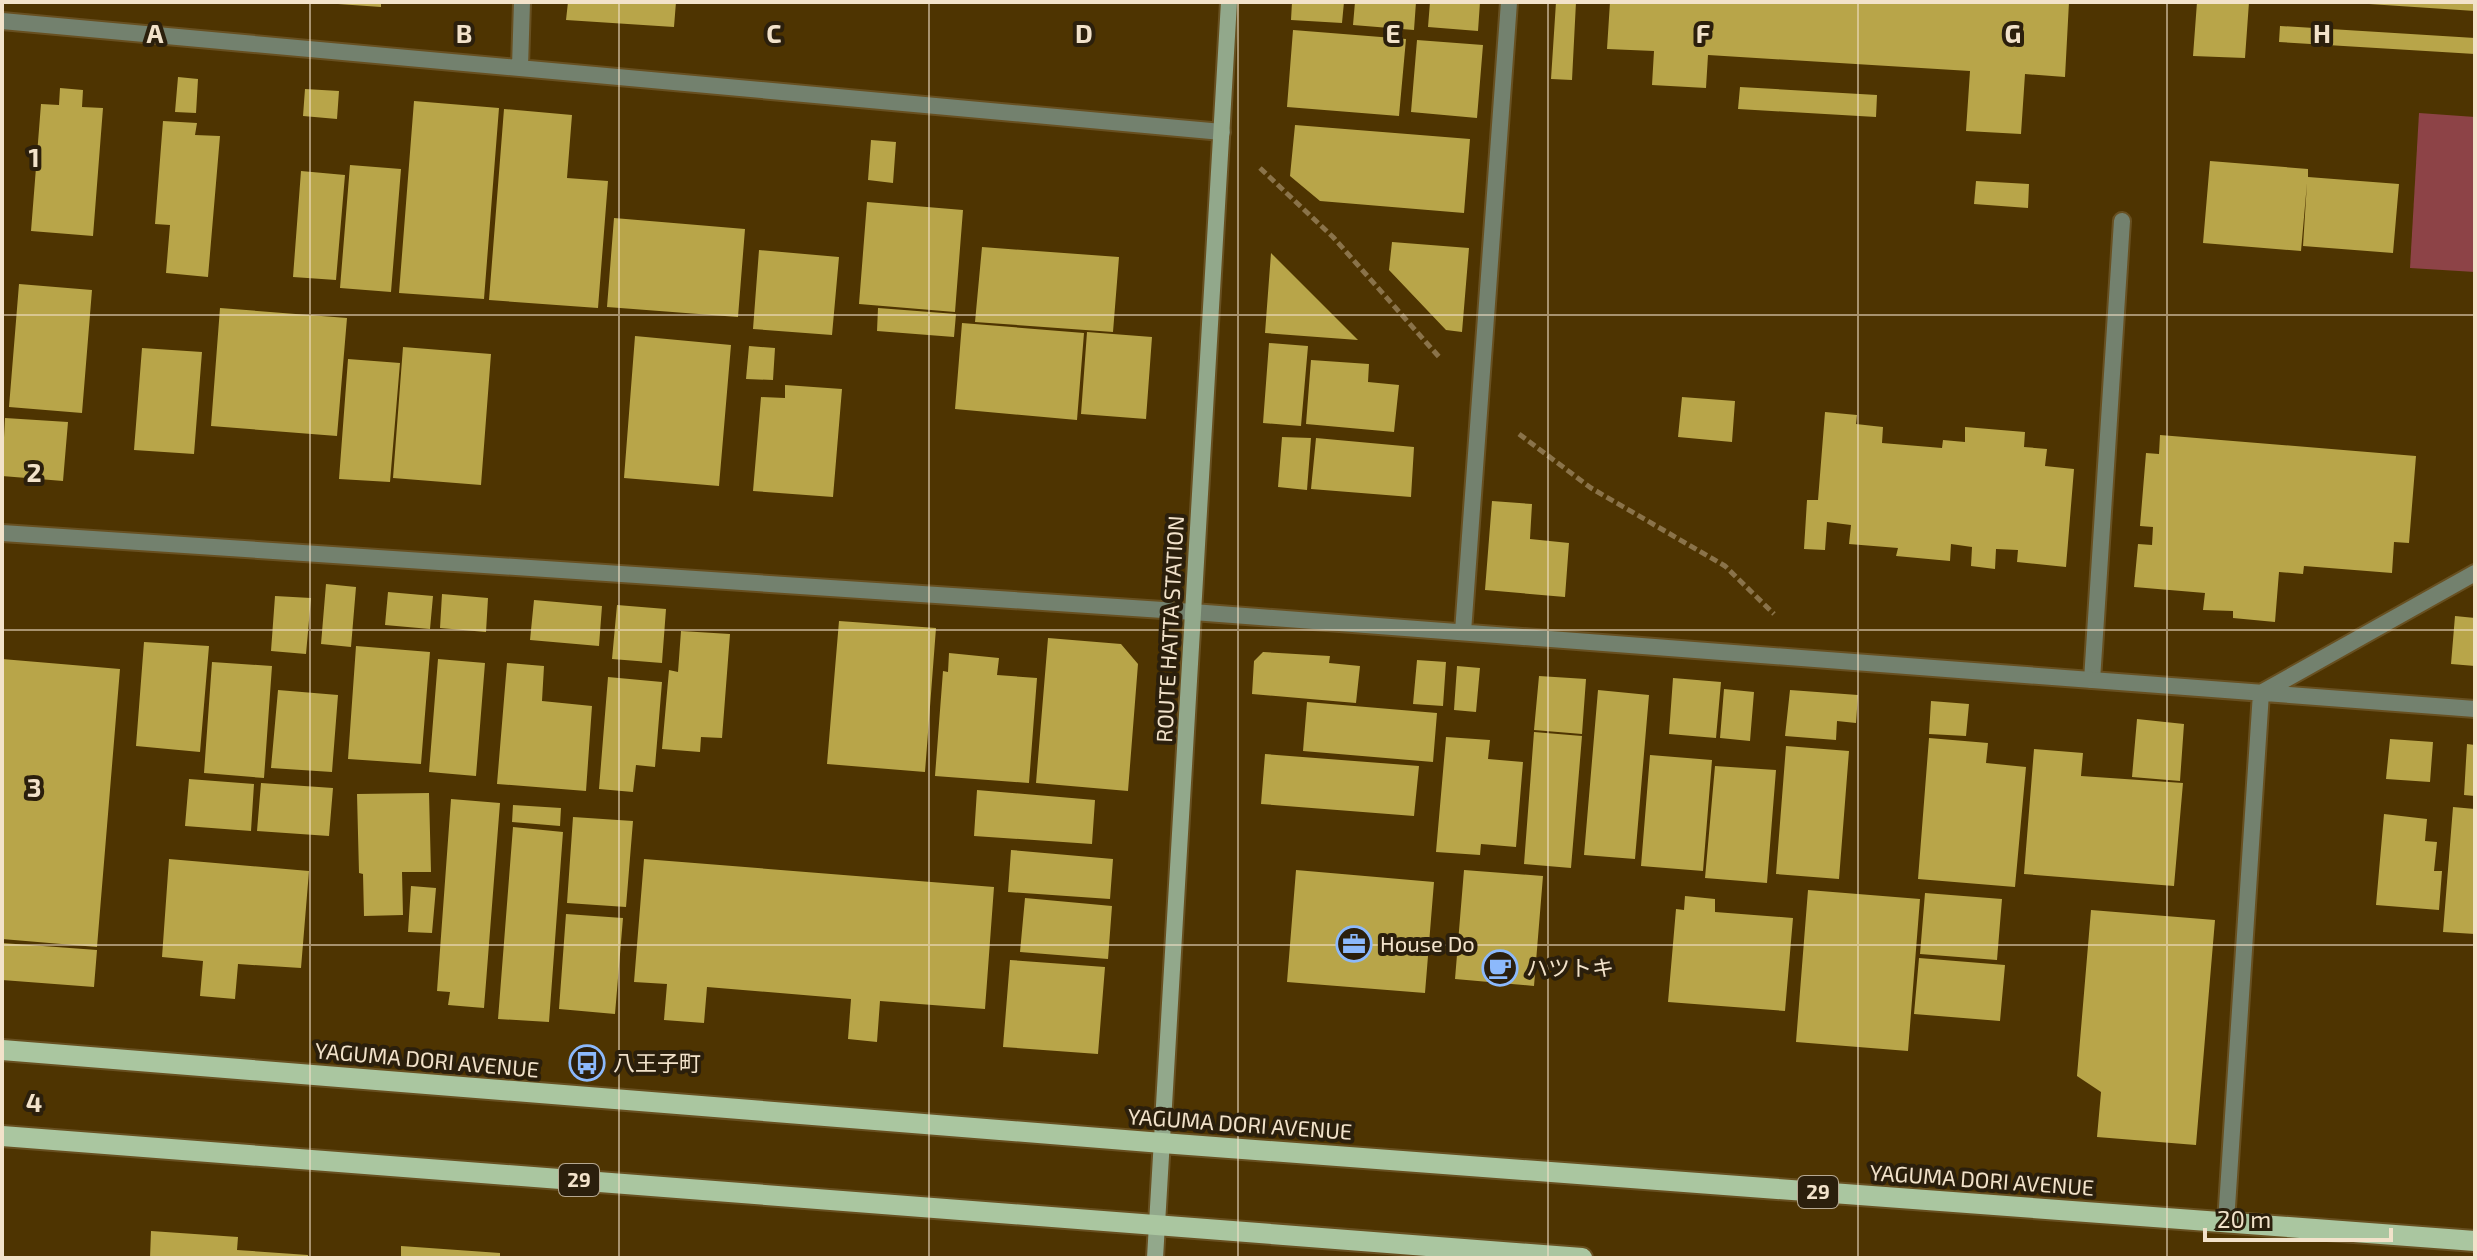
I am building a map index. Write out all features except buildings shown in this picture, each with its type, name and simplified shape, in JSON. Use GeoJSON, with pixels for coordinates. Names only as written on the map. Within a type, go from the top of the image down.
{"type":"FeatureCollection","features":[{"type":"Feature","properties":{"kind":"main road","name":"ROUTE HATTA STATION"},"geometry":{"type":"LineString","coordinates":[[1155,1258],[1229,2]]}},
{"type":"Feature","properties":{"kind":"main road","name":"YAGUMA DORI AVENUE"},"geometry":{"type":"LineString","coordinates":[[2,1050],[1162,1143],[2475,1241]]}},
{"type":"Feature","properties":{"kind":"main road","name":"29"},"geometry":{"type":"LineString","coordinates":[[2,1136],[1582,1258]]}},
{"type":"Feature","properties":{"kind":"street"},"geometry":{"type":"LineString","coordinates":[[520,67],[522,2]]}},
{"type":"Feature","properties":{"kind":"street"},"geometry":{"type":"LineString","coordinates":[[1463,632],[1509,2]]}},
{"type":"Feature","properties":{"kind":"street"},"geometry":{"type":"LineString","coordinates":[[2,21],[1222,132]]}},
{"type":"Feature","properties":{"kind":"street"},"geometry":{"type":"LineString","coordinates":[[2092,680],[2122,221]]}},
{"type":"Feature","properties":{"kind":"street"},"geometry":{"type":"LineString","coordinates":[[2,533],[1193,612],[2475,709]]}},
{"type":"Feature","properties":{"kind":"street"},"geometry":{"type":"LineString","coordinates":[[2261,693],[2475,573]]}},
{"type":"Feature","properties":{"kind":"street"},"geometry":{"type":"LineString","coordinates":[[2226,1222],[2261,693]]}},
{"type":"Feature","properties":{"kind":"shaded area"},"geometry":{"type":"Polygon","coordinates":[[[2419,113],[2475,117],[2475,272],[2410,268],[2419,113]]]}},
{"type":"Feature","properties":{"kind":"place","name":"House Do"},"geometry":{"type":"Point","coordinates":[1354,944]}},
{"type":"Feature","properties":{"kind":"place","name":"ハツトキ"},"geometry":{"type":"Point","coordinates":[1500,968]}},
{"type":"Feature","properties":{"kind":"place","name":"八王子町"},"geometry":{"type":"Point","coordinates":[587,1063]}}]}
